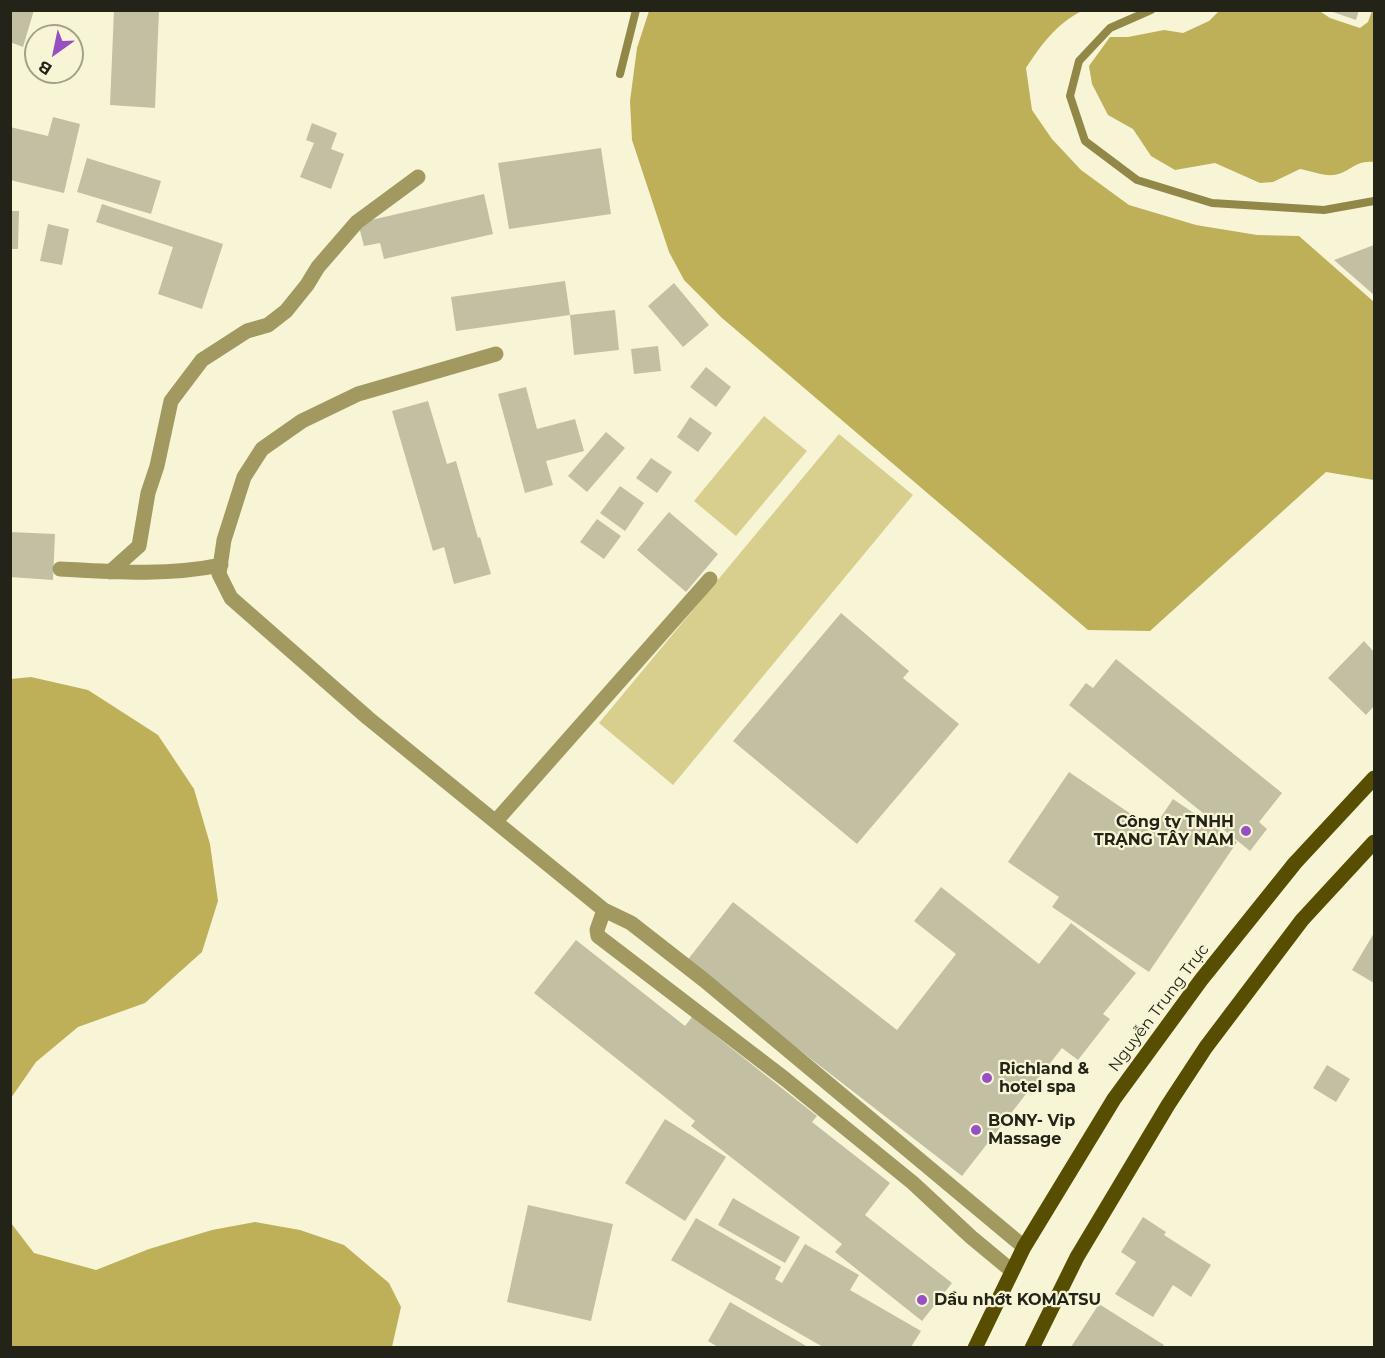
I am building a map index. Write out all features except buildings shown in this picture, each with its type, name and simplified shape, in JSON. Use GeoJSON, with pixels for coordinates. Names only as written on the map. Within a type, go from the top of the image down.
{"type":"FeatureCollection","features":[{"type":"Feature","properties":{"kind":"main road","name":"Nguyễn Trung Trực"},"geometry":{"type":"LineString","coordinates":[[975,1347],[1024,1247],[1114,1099],[1201,980],[1295,863],[1374,778]]}},
{"type":"Feature","properties":{"kind":"main road"},"geometry":{"type":"LineString","coordinates":[[1032,1347],[1077,1257],[1168,1105],[1206,1047],[1302,920],[1374,842]]}},
{"type":"Feature","properties":{"kind":"lane"},"geometry":{"type":"LineString","coordinates":[[110,572],[139,546],[148,493],[157,466],[171,401],[202,360],[247,332],[268,325],[286,311],[318,267],[357,222],[418,177]]}},
{"type":"Feature","properties":{"kind":"lane"},"geometry":{"type":"LineString","coordinates":[[496,354],[358,394],[302,421],[262,449],[244,477],[224,540],[219,574],[231,598],[368,718],[604,910],[631,923],[704,981],[1024,1247]]}},
{"type":"Feature","properties":{"kind":"lane"},"geometry":{"type":"LineString","coordinates":[[60,569],[131,573],[197,570],[220,565]]}},
{"type":"Feature","properties":{"kind":"lane"},"geometry":{"type":"LineString","coordinates":[[496,821],[710,579]]}},
{"type":"Feature","properties":{"kind":"lane"},"geometry":{"type":"LineString","coordinates":[[604,910],[597,934],[604,942],[785,1079],[913,1183],[971,1237],[1012,1271]]}},
{"type":"Feature","properties":{"kind":"shaded area"},"geometry":{"type":"Polygon","coordinates":[[[649,11],[1082,11],[1057,28],[1026,68],[1032,110],[1052,139],[1081,170],[1129,205],[1196,225],[1257,235],[1299,236],[1374,302],[1374,480],[1326,472],[1150,631],[1088,630],[722,318],[684,280],[669,252],[632,140],[630,101],[637,48],[649,11]]]}},
{"type":"Feature","properties":{"kind":"shaded area"},"geometry":{"type":"Polygon","coordinates":[[[1219,11],[1322,11],[1330,18],[1360,28],[1368,22],[1374,11],[1374,162],[1362,163],[1334,175],[1300,169],[1273,182],[1260,183],[1215,163],[1175,170],[1151,156],[1133,129],[1108,115],[1092,84],[1089,66],[1110,37],[1128,37],[1164,30],[1183,33],[1209,21],[1219,11]]]}},
{"type":"Feature","properties":{"kind":"shaded area"},"geometry":{"type":"Polygon","coordinates":[[[764,416],[807,451],[736,536],[694,501],[764,416]]]}},
{"type":"Feature","properties":{"kind":"shaded area"},"geometry":{"type":"Polygon","coordinates":[[[839,434],[913,495],[673,785],[599,723],[839,434]]]}},
{"type":"Feature","properties":{"kind":"shaded area"},"geometry":{"type":"Polygon","coordinates":[[[31,677],[88,690],[158,735],[194,789],[210,844],[218,901],[202,952],[145,1003],[78,1027],[36,1062],[11,1098],[11,679],[31,677]]]}},
{"type":"Feature","properties":{"kind":"shaded area"},"geometry":{"type":"Polygon","coordinates":[[[255,1222],[300,1230],[344,1245],[389,1283],[401,1307],[392,1347],[11,1347],[11,1223],[34,1253],[96,1270],[149,1249],[212,1230],[255,1222]]]}},
{"type":"Feature","properties":{"kind":"waterway"},"geometry":{"type":"LineString","coordinates":[[620,74],[636,10]]}},
{"type":"Feature","properties":{"kind":"waterway"},"geometry":{"type":"LineString","coordinates":[[1151,10],[1110,28],[1079,61],[1070,96],[1085,141],[1137,180],[1212,203],[1324,210],[1374,201]]}},
{"type":"Feature","properties":{"kind":"place","name":"Công ty TNHH TRẠNG TÂY NAM"},"geometry":{"type":"Point","coordinates":[1246,831]}},
{"type":"Feature","properties":{"kind":"place","name":"Richland & hotel spa"},"geometry":{"type":"Point","coordinates":[987,1078]}},
{"type":"Feature","properties":{"kind":"place","name":"BONY- Vip Massage"},"geometry":{"type":"Point","coordinates":[976,1130]}},
{"type":"Feature","properties":{"kind":"place","name":"Dầu nhớt KOMATSU"},"geometry":{"type":"Point","coordinates":[922,1300]}}]}
